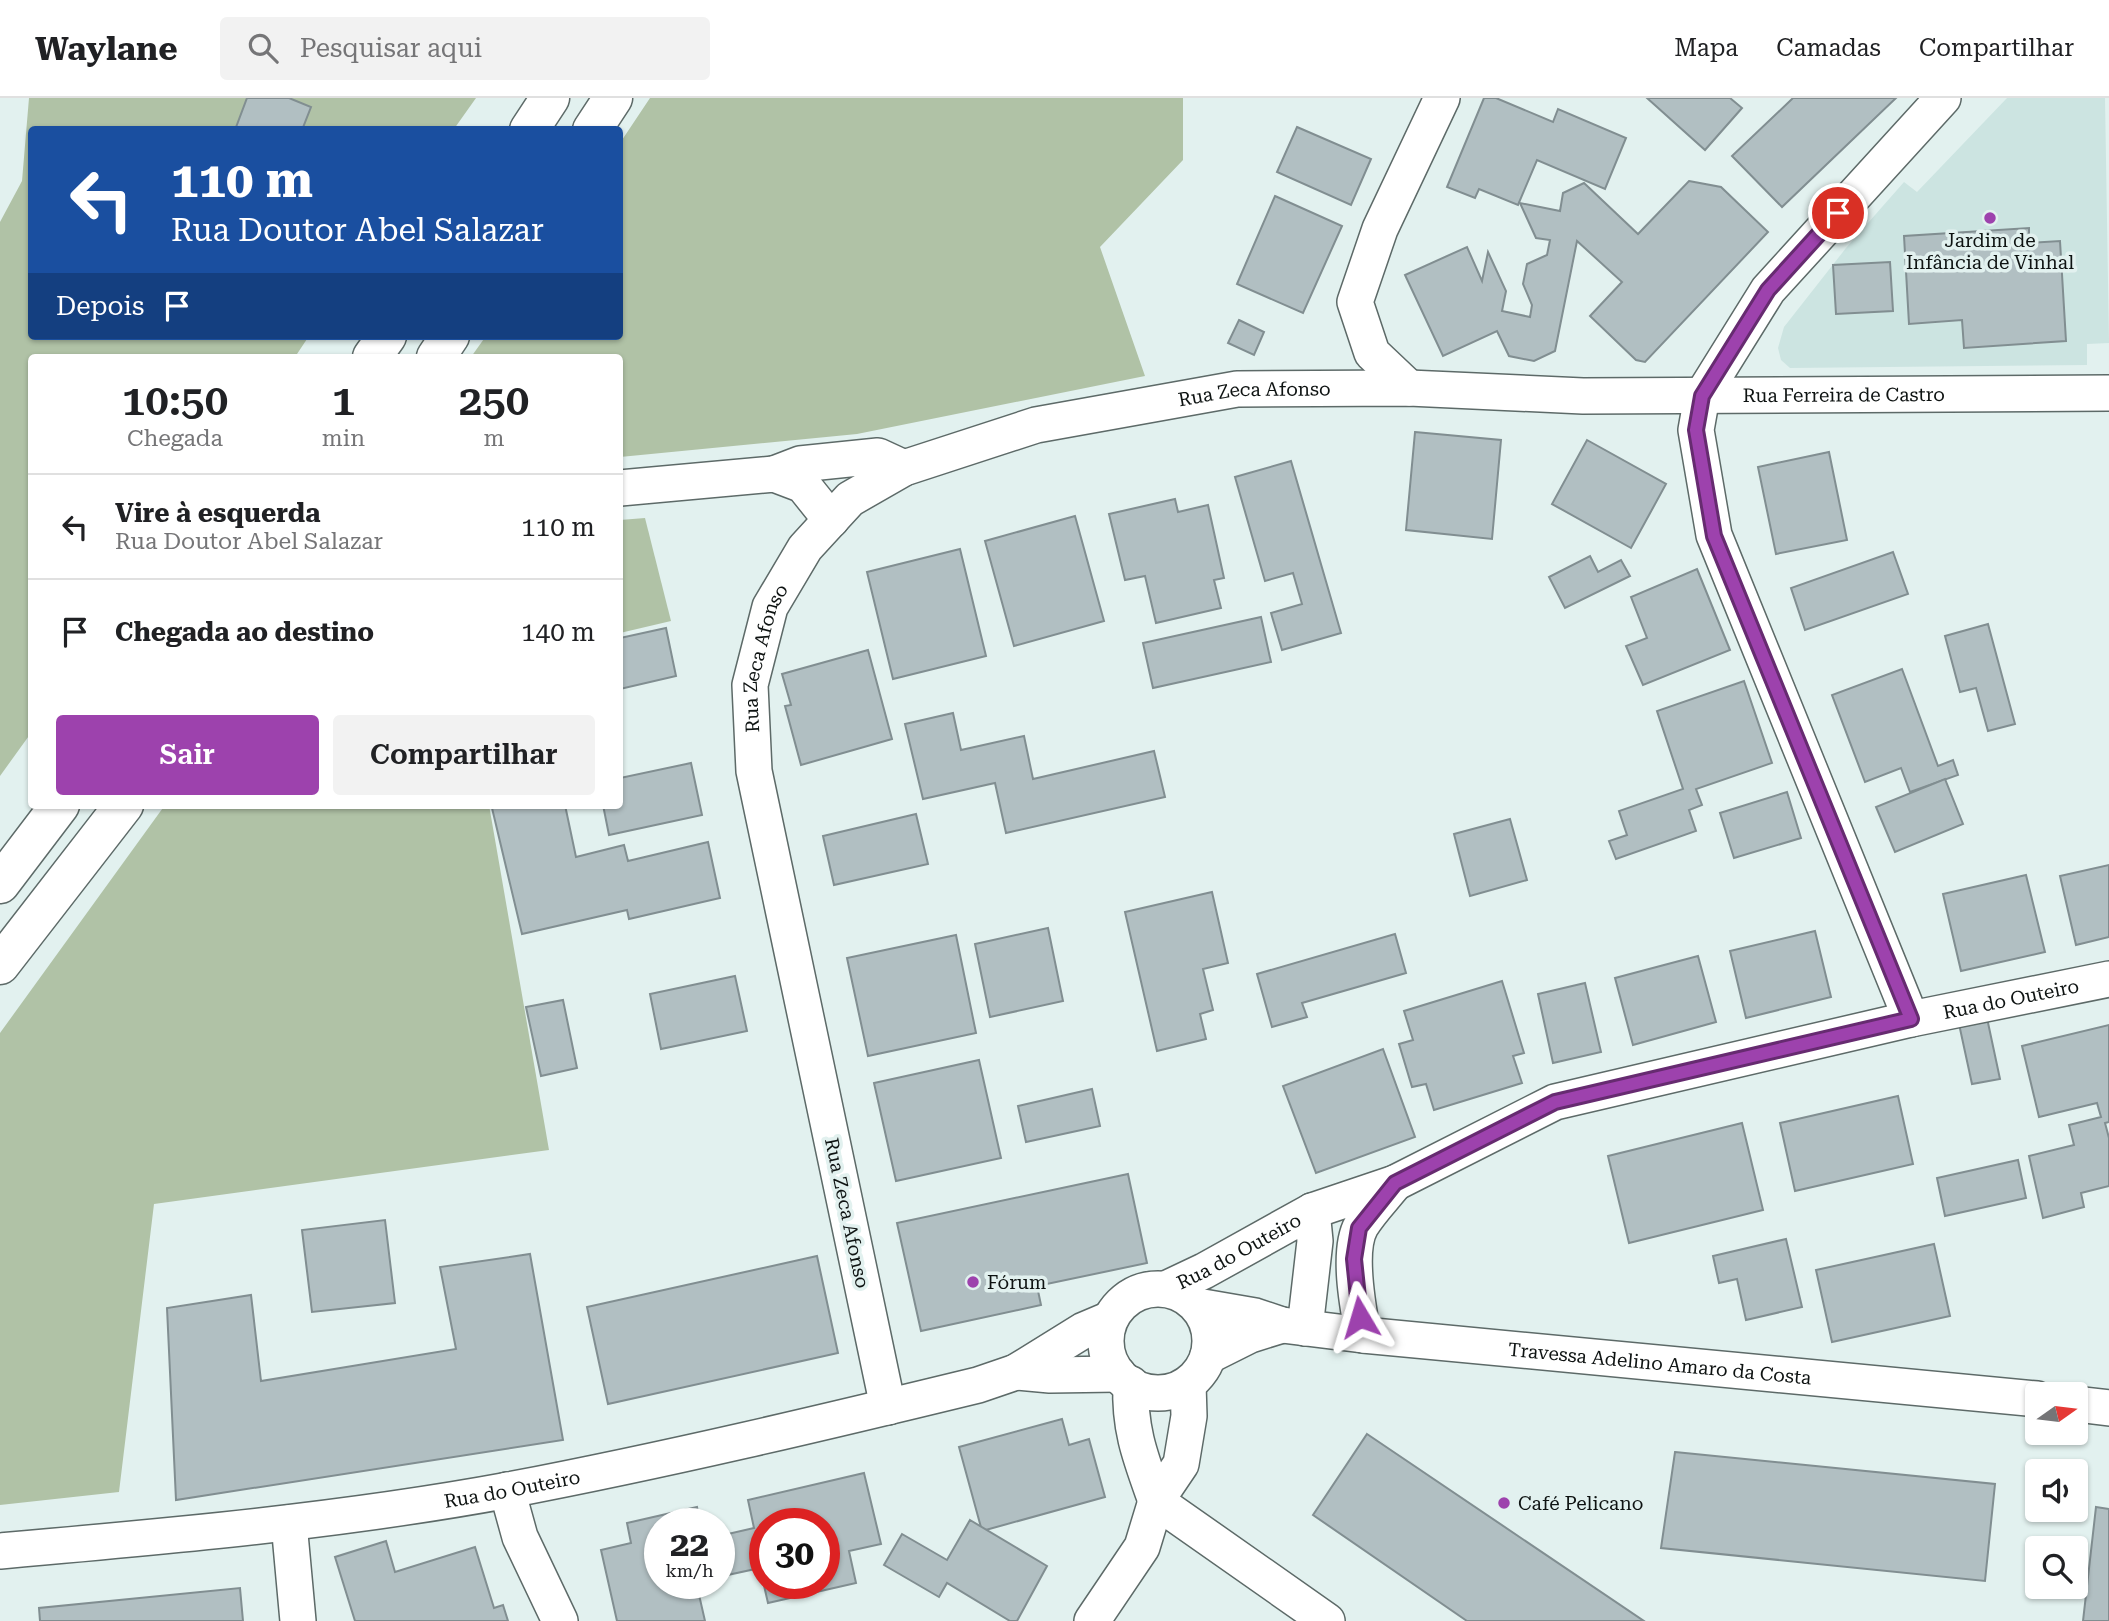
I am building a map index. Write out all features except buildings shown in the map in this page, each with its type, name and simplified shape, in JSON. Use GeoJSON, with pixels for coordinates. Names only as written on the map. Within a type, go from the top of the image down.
{"type":"FeatureCollection","features":[{"type":"Feature","properties":{"kind":"main road"},"geometry":{"type":"LineString","coordinates":[[531,126],[550,98]]}},
{"type":"Feature","properties":{"kind":"main road"},"geometry":{"type":"LineString","coordinates":[[595,126],[613,98]]}},
{"type":"Feature","properties":{"kind":"main road"},"geometry":{"type":"LineString","coordinates":[[0,884],[57,809]]}},
{"type":"Feature","properties":{"kind":"main road"},"geometry":{"type":"LineString","coordinates":[[0,965],[121,809]]}},
{"type":"Feature","properties":{"kind":"street"},"geometry":{"type":"LineString","coordinates":[[1409,388],[1372,353],[1355,302],[1380,229],[1442,98]]}},
{"type":"Feature","properties":{"kind":"street"},"geometry":{"type":"LineString","coordinates":[[1911,1019],[1714,536],[1696,430],[1702,396],[1768,290],[1943,98]]}},
{"type":"Feature","properties":{"kind":"street","name":"Rua Ferreira de Castro"},"geometry":{"type":"LineString","coordinates":[[1409,388],[1583,396],[2109,393]]}},
{"type":"Feature","properties":{"kind":"street","name":"Rua Zeca Afonso"},"geometry":{"type":"LineString","coordinates":[[888,1407],[754,771],[750,685],[770,607],[805,548],[850,499],[904,468],[1036,425],[1237,390],[1409,388]]}},
{"type":"Feature","properties":{"kind":"street"},"geometry":{"type":"LineString","coordinates":[[623,488],[774,474],[800,464],[878,456],[904,468]]}},
{"type":"Feature","properties":{"kind":"street"},"geometry":{"type":"LineString","coordinates":[[774,474],[803,485],[831,520]]}},
{"type":"Feature","properties":{"kind":"street","name":"Rua do Outeiro"},"geometry":{"type":"LineString","coordinates":[[1166,1289],[1204,1272],[1312,1211],[1395,1183],[1555,1102],[1911,1019],[2109,979]]}},
{"type":"Feature","properties":{"kind":"street","name":"Rua do Outeiro"},"geometry":{"type":"LineString","coordinates":[[1363,1335],[1356,1300],[1354,1259],[1359,1228],[1395,1183]]}},
{"type":"Feature","properties":{"kind":"street","name":"Rua do Outeiro"},"geometry":{"type":"LineString","coordinates":[[1294,1326],[1315,1241],[1312,1211]]}},
{"type":"Feature","properties":{"kind":"street"},"geometry":{"type":"LineString","coordinates":[[1092,1621],[1142,1547],[1156,1501],[1181,1464],[1189,1416],[1188,1384],[1172,1391],[1154,1393],[1138,1389],[1125,1379],[1106,1352],[1110,1319],[1120,1305],[1133,1294],[1149,1289],[1166,1289]]}},
{"type":"Feature","properties":{"kind":"street","name":"Travessa Adelino Amaro da Costa"},"geometry":{"type":"LineString","coordinates":[[1166,1289],[1183,1295],[1197,1306],[1243,1313],[1294,1326],[1363,1335],[2025,1398]]}},
{"type":"Feature","properties":{"kind":"street"},"geometry":{"type":"LineString","coordinates":[[1197,1306],[1206,1321],[1210,1338],[1208,1356]]}},
{"type":"Feature","properties":{"kind":"street","name":"Rua do Outeiro"},"geometry":{"type":"LineString","coordinates":[[0,1551],[289,1523],[507,1490],[691,1452],[978,1385],[1016,1372],[1059,1345],[1110,1319]]}},
{"type":"Feature","properties":{"kind":"street","name":"Travessa Adelino Amaro da Costa"},"geometry":{"type":"LineString","coordinates":[[1188,1384],[1200,1371],[1208,1356],[1250,1335],[1294,1326]]}},
{"type":"Feature","properties":{"kind":"street","name":"Rua do Outeiro"},"geometry":{"type":"LineString","coordinates":[[1016,1372],[1125,1379]]}},
{"type":"Feature","properties":{"kind":"street"},"geometry":{"type":"LineString","coordinates":[[1125,1379],[1138,1452],[1156,1501],[1328,1621]]}},
{"type":"Feature","properties":{"kind":"street"},"geometry":{"type":"LineString","coordinates":[[2088,1405],[2109,1408]]}},
{"type":"Feature","properties":{"kind":"street"},"geometry":{"type":"LineString","coordinates":[[507,1490],[520,1536],[560,1621]]}},
{"type":"Feature","properties":{"kind":"street"},"geometry":{"type":"LineString","coordinates":[[289,1523],[298,1621]]}},
{"type":"Feature","properties":{"kind":"shaded area","name":"Jardim de Infância de Vinhal"},"geometry":{"type":"Polygon","coordinates":[[[2007,98],[2105,98],[2109,343],[2087,344],[2087,365],[1790,368],[1781,360],[1778,348],[1784,327],[1846,248],[1904,182],[1917,192],[2007,98]]]}},
{"type":"Feature","properties":{"kind":"green space"},"geometry":{"type":"Polygon","coordinates":[[[29,98],[476,98],[456,126],[28,126],[28,340],[306,340],[297,354],[28,354],[28,737],[0,776],[0,222],[22,181],[29,98]]]}},
{"type":"Feature","properties":{"kind":"green space"},"geometry":{"type":"Polygon","coordinates":[[[650,98],[1183,98],[1183,160],[1100,247],[1145,376],[857,434],[623,457],[623,354],[473,354],[483,340],[623,340],[623,138],[650,98]]]}},
{"type":"Feature","properties":{"kind":"green space"},"geometry":{"type":"Polygon","coordinates":[[[645,518],[671,621],[623,632],[623,520],[645,518]]]}},
{"type":"Feature","properties":{"kind":"green space"},"geometry":{"type":"Polygon","coordinates":[[[162,809],[490,809],[549,1150],[154,1204],[119,1492],[0,1505],[0,1033],[162,809]]]}},
{"type":"Feature","properties":{"kind":"place","name":"Jardim de Infância de Vinhal"},"geometry":{"type":"Point","coordinates":[1990,218]}},
{"type":"Feature","properties":{"kind":"place","name":"Fórum"},"geometry":{"type":"Point","coordinates":[973,1282]}},
{"type":"Feature","properties":{"kind":"place","name":"Café Pelicano"},"geometry":{"type":"Point","coordinates":[1504,1503]}},
{"type":"Feature","properties":{"kind":"route"},"geometry":{"type":"LineString","coordinates":[[1360,1317],[1356,1300],[1354,1259],[1359,1228],[1395,1183],[1555,1102],[1911,1019],[1714,536],[1696,430],[1702,396],[1768,290],[1838,213]]}}]}
